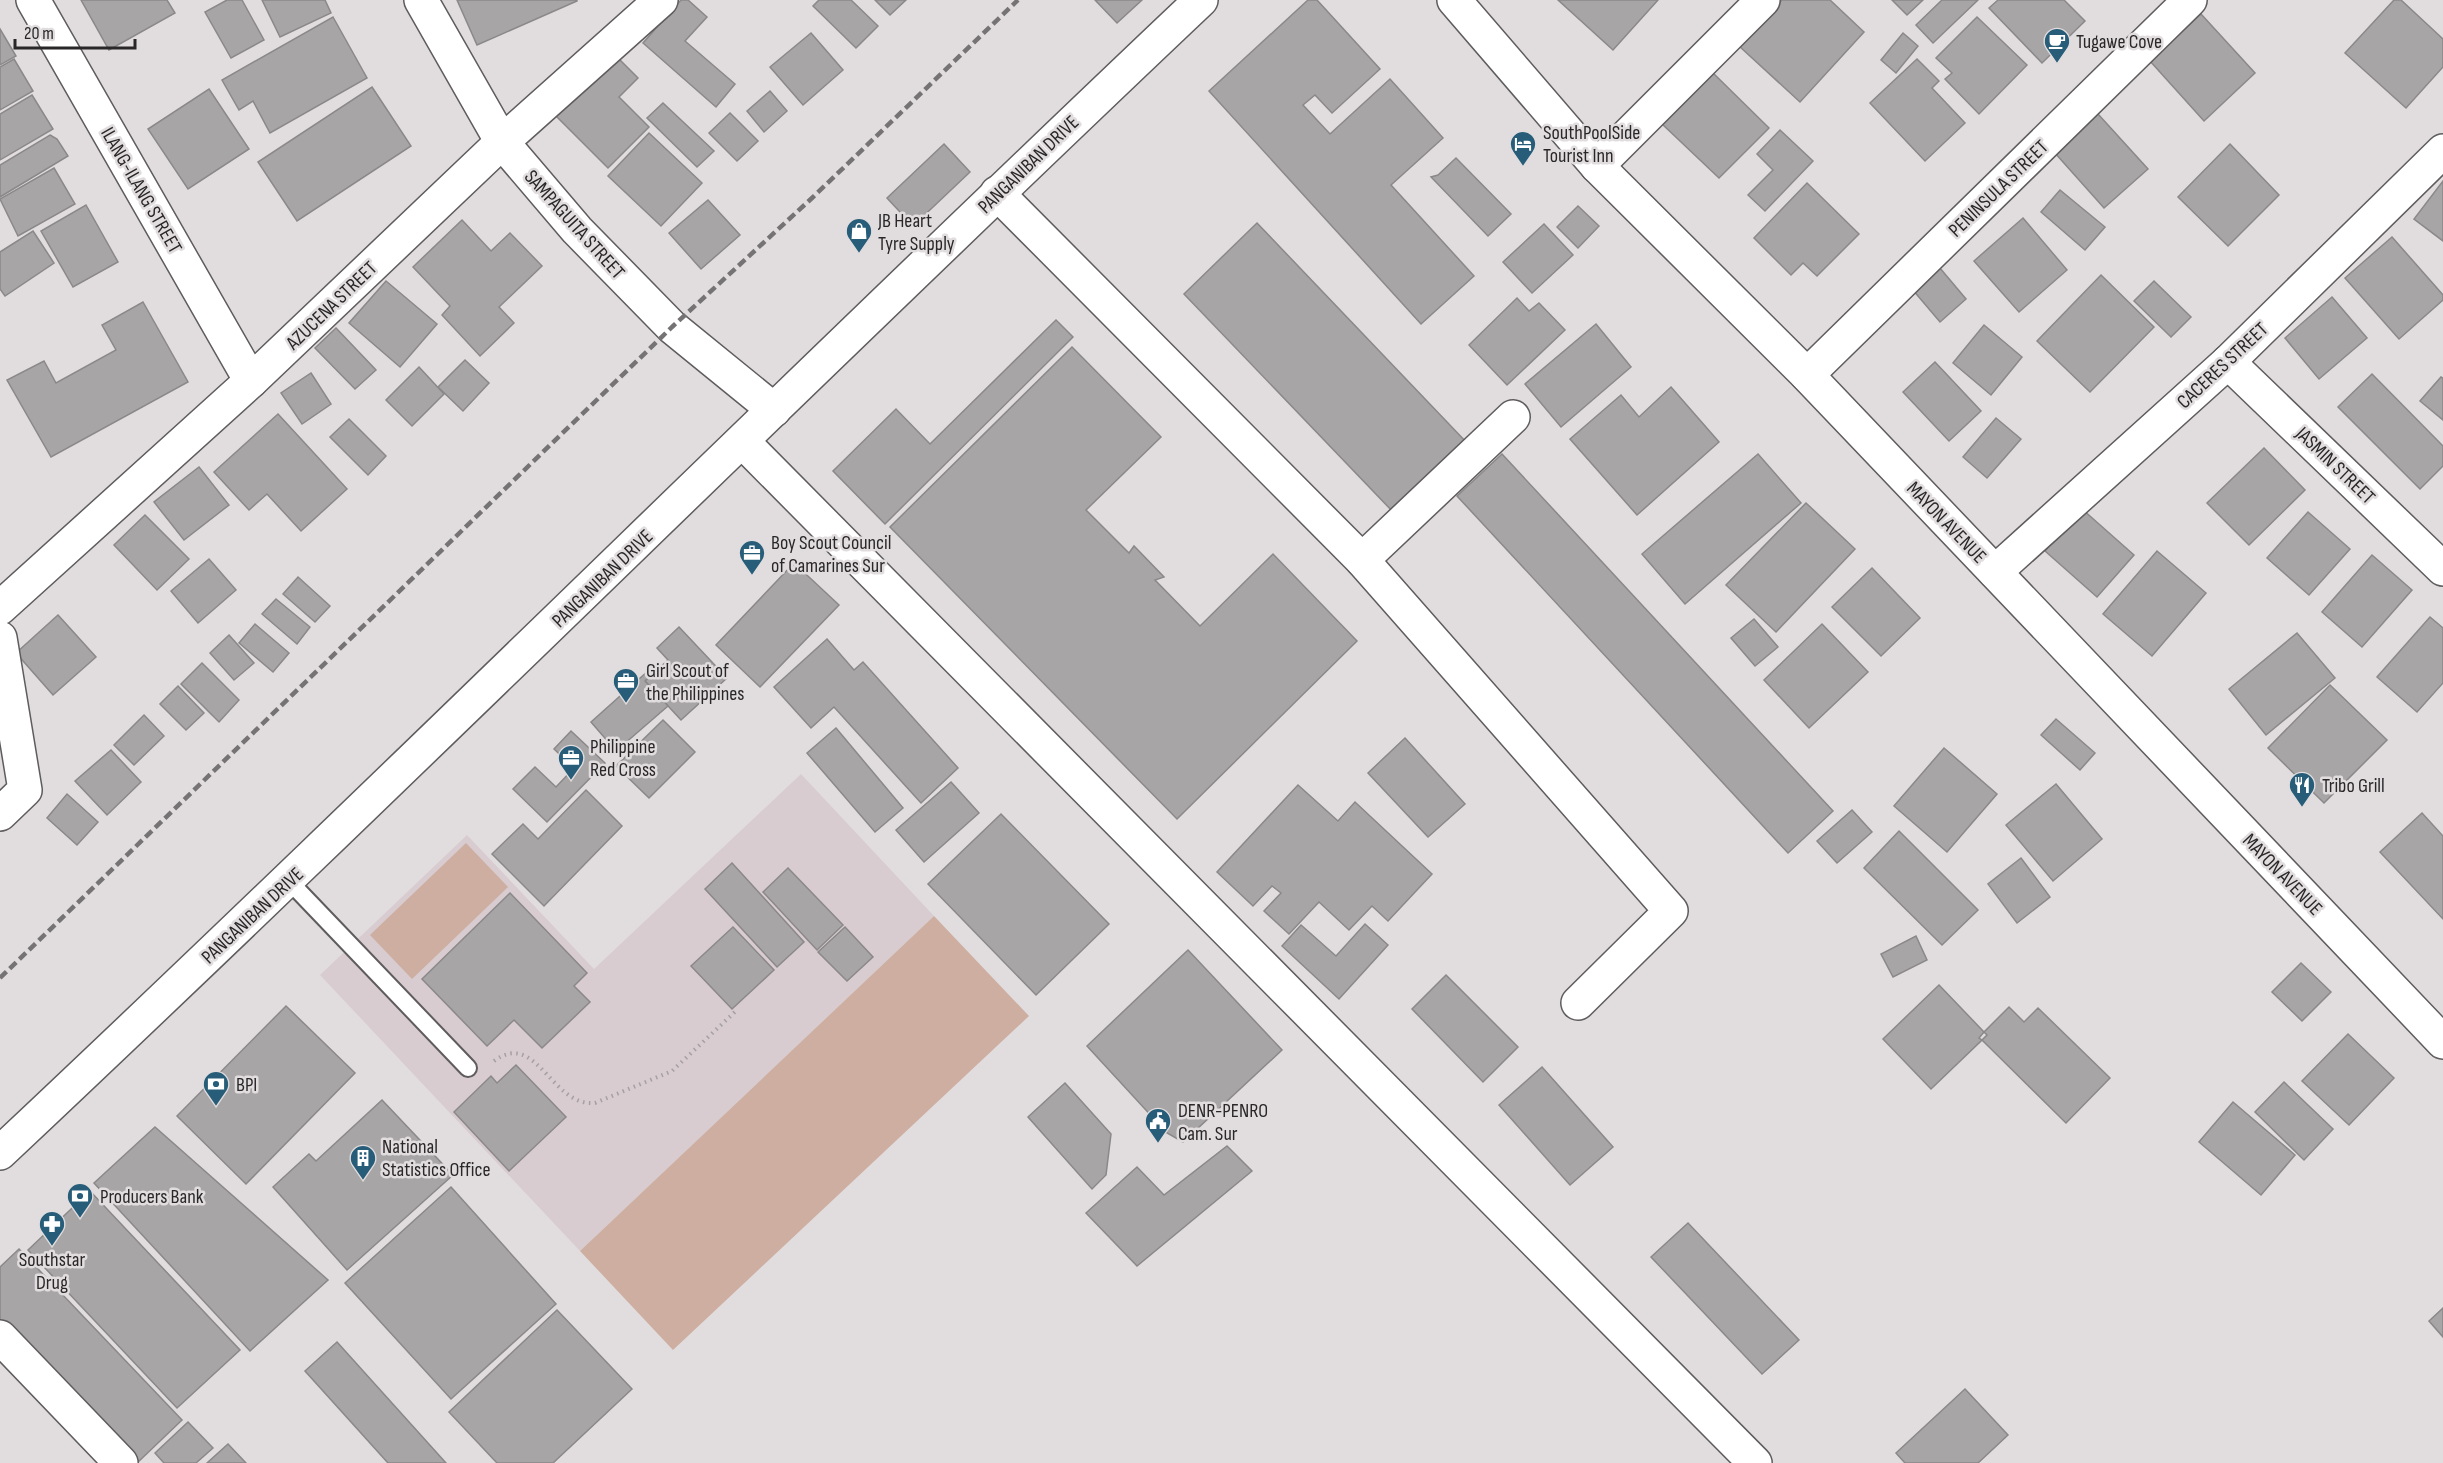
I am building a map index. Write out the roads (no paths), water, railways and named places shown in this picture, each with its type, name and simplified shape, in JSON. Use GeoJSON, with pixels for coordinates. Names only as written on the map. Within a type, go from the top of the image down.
{"type":"FeatureCollection","features":[{"type":"Feature","properties":{"kind":"street","name":"ILANG-ILANG STREET"},"geometry":{"type":"LineString","coordinates":[[33,0],[251,381]]}},
{"type":"Feature","properties":{"kind":"street","name":"SAMPAGUITA STREET"},"geometry":{"type":"LineString","coordinates":[[421,0],[502,142],[577,230],[672,327],[774,410]]}},
{"type":"Feature","properties":{"kind":"street","name":"AZUCENA STREET"},"geometry":{"type":"LineString","coordinates":[[0,608],[251,381],[502,142],[661,0]]}},
{"type":"Feature","properties":{"kind":"street","name":"PANGANIBAN DRIVE"},"geometry":{"type":"LineString","coordinates":[[0,1153],[289,881],[997,193],[1201,0]]}},
{"type":"Feature","properties":{"kind":"street","name":"MAYON AVENUE"},"geometry":{"type":"LineString","coordinates":[[1454,0],[1597,166],[1807,375],[2443,1042]]}},
{"type":"Feature","properties":{"kind":"street"},"geometry":{"type":"LineString","coordinates":[[1597,166],[1763,0]]}},
{"type":"Feature","properties":{"kind":"street","name":"PENINSULA STREET"},"geometry":{"type":"LineString","coordinates":[[1807,375],[2190,0]]}},
{"type":"Feature","properties":{"kind":"street","name":"CACERES STREET"},"geometry":{"type":"LineString","coordinates":[[1995,572],[2228,362],[2443,151]]}},
{"type":"Feature","properties":{"kind":"street"},"geometry":{"type":"LineString","coordinates":[[997,193],[1362,560],[1671,911],[1578,1003]]}},
{"type":"Feature","properties":{"kind":"street","name":"JASMIN STREET"},"geometry":{"type":"LineString","coordinates":[[2228,362],[2443,569]]}},
{"type":"Feature","properties":{"kind":"street"},"geometry":{"type":"LineString","coordinates":[[1362,560],[1513,417]]}},
{"type":"Feature","properties":{"kind":"street"},"geometry":{"type":"LineString","coordinates":[[743,442],[1755,1463]]}},
{"type":"Feature","properties":{"kind":"street"},"geometry":{"type":"LineString","coordinates":[[0,638],[25,790],[0,814]]}},
{"type":"Feature","properties":{"kind":"street"},"geometry":{"type":"LineString","coordinates":[[0,1337],[121,1463]]}},
{"type":"Feature","properties":{"kind":"lane"},"geometry":{"type":"LineString","coordinates":[[289,881],[468,1068]]}},
{"type":"Feature","properties":{"kind":"railway"},"geometry":{"type":"LineString","coordinates":[[0,978],[672,327],[812,198],[1018,0]]}},
{"type":"Feature","properties":{"kind":"place","name":"Tugawe Cove"},"geometry":{"type":"Point","coordinates":[2057,64]}},
{"type":"Feature","properties":{"kind":"place","name":"SouthPoolSide Tourist Inn"},"geometry":{"type":"Point","coordinates":[1523,167]}},
{"type":"Feature","properties":{"kind":"place","name":"JB Heart Tyre Supply"},"geometry":{"type":"Point","coordinates":[859,254]}},
{"type":"Feature","properties":{"kind":"place","name":"Boy Scout Council of Camarines Sur"},"geometry":{"type":"Point","coordinates":[752,576]}},
{"type":"Feature","properties":{"kind":"place","name":"Girl Scout of the Philippines"},"geometry":{"type":"Point","coordinates":[626,704]}},
{"type":"Feature","properties":{"kind":"place","name":"Philippine Red Cross"},"geometry":{"type":"Point","coordinates":[571,781]}},
{"type":"Feature","properties":{"kind":"place","name":"Tribo Grill"},"geometry":{"type":"Point","coordinates":[2302,808]}},
{"type":"Feature","properties":{"kind":"place","name":"BPI"},"geometry":{"type":"Point","coordinates":[216,1107]}},
{"type":"Feature","properties":{"kind":"place","name":"DENR-PENRO Cam. Sur"},"geometry":{"type":"Point","coordinates":[1158,1144]}},
{"type":"Feature","properties":{"kind":"place","name":"National Statistics Office"},"geometry":{"type":"Point","coordinates":[363,1181]}},
{"type":"Feature","properties":{"kind":"place","name":"Producers Bank"},"geometry":{"type":"Point","coordinates":[80,1219]}},
{"type":"Feature","properties":{"kind":"place","name":"Southstar Drug"},"geometry":{"type":"Point","coordinates":[52,1247]}}]}
